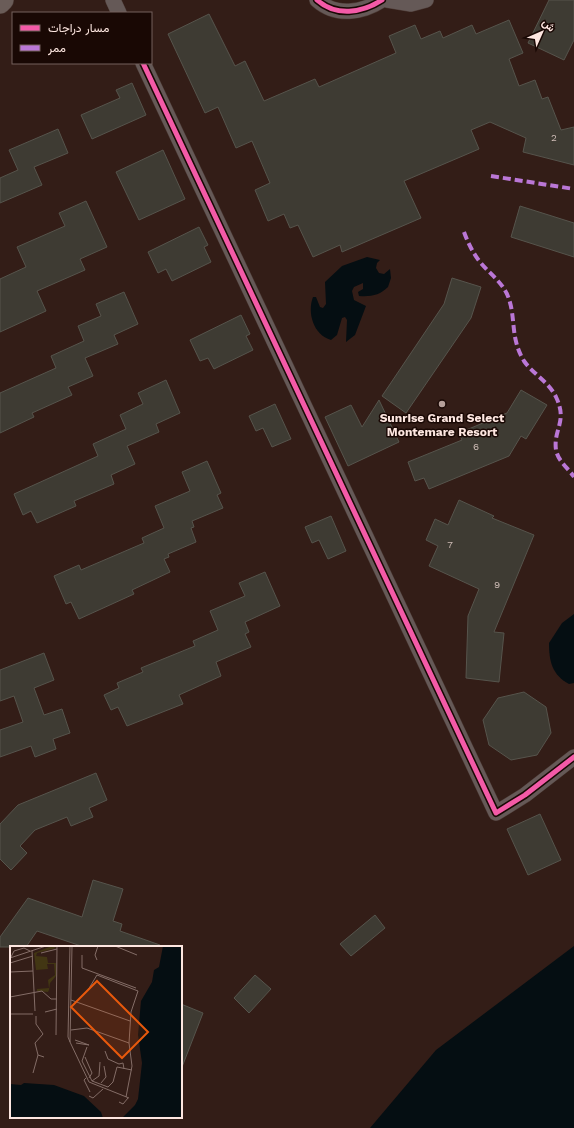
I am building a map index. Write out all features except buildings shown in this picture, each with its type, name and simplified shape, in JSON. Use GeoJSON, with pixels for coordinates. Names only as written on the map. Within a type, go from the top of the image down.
{"type":"FeatureCollection","features":[{"type":"Feature","properties":{"kind":"main road"},"geometry":{"type":"LineString","coordinates":[[0,3],[3,0]]}},
{"type":"Feature","properties":{"kind":"street"},"geometry":{"type":"LineString","coordinates":[[113,0],[119,12]]}},
{"type":"Feature","properties":{"kind":"street"},"geometry":{"type":"LineString","coordinates":[[317,0],[336,10],[353,12],[369,8],[382,0]]}},
{"type":"Feature","properties":{"kind":"street"},"geometry":{"type":"LineString","coordinates":[[387,0],[411,4],[426,0]]}},
{"type":"Feature","properties":{"kind":"street"},"geometry":{"type":"LineString","coordinates":[[143,64],[496,813],[525,795],[574,757]]}},
{"type":"Feature","properties":{"kind":"shaded area"},"geometry":{"type":"Polygon","coordinates":[[[367,257],[380,260],[377,263],[376,268],[379,273],[384,274],[390,269],[391,278],[388,287],[378,294],[371,296],[359,296],[358,292],[363,289],[363,283],[354,287],[352,291],[354,300],[366,306],[355,335],[346,342],[347,320],[345,317],[342,318],[337,335],[331,340],[320,333],[313,322],[311,316],[311,303],[313,297],[316,297],[320,307],[323,308],[326,304],[325,282],[342,266],[367,257]]]}},
{"type":"Feature","properties":{"kind":"shaded area"},"geometry":{"type":"Polygon","coordinates":[[[574,614],[574,683],[569,684],[555,672],[551,662],[549,643],[562,623],[574,614]]]}},
{"type":"Feature","properties":{"kind":"shaded area"},"geometry":{"type":"Polygon","coordinates":[[[574,946],[574,1128],[370,1128],[436,1050],[574,946]]]}},
{"type":"Feature","properties":{"kind":"marked path"},"geometry":{"type":"LineString","coordinates":[[491,176],[574,189]]}},
{"type":"Feature","properties":{"kind":"marked path"},"geometry":{"type":"LineString","coordinates":[[464,232],[477,259],[498,281],[507,294],[512,311],[516,343],[524,361],[545,382],[556,397],[561,413],[556,436],[556,450],[561,461],[574,477]]}},
{"type":"Feature","properties":{"kind":"cycle path"},"geometry":{"type":"LineString","coordinates":[[317,0],[332,9],[341,11],[366,8],[382,0]]}},
{"type":"Feature","properties":{"kind":"cycle path"},"geometry":{"type":"LineString","coordinates":[[143,64],[496,813],[525,795],[574,757]]}},
{"type":"Feature","properties":{"kind":"place","name":"Sunrise Grand Select Montemare Resort"},"geometry":{"type":"Point","coordinates":[442,404]}}]}
